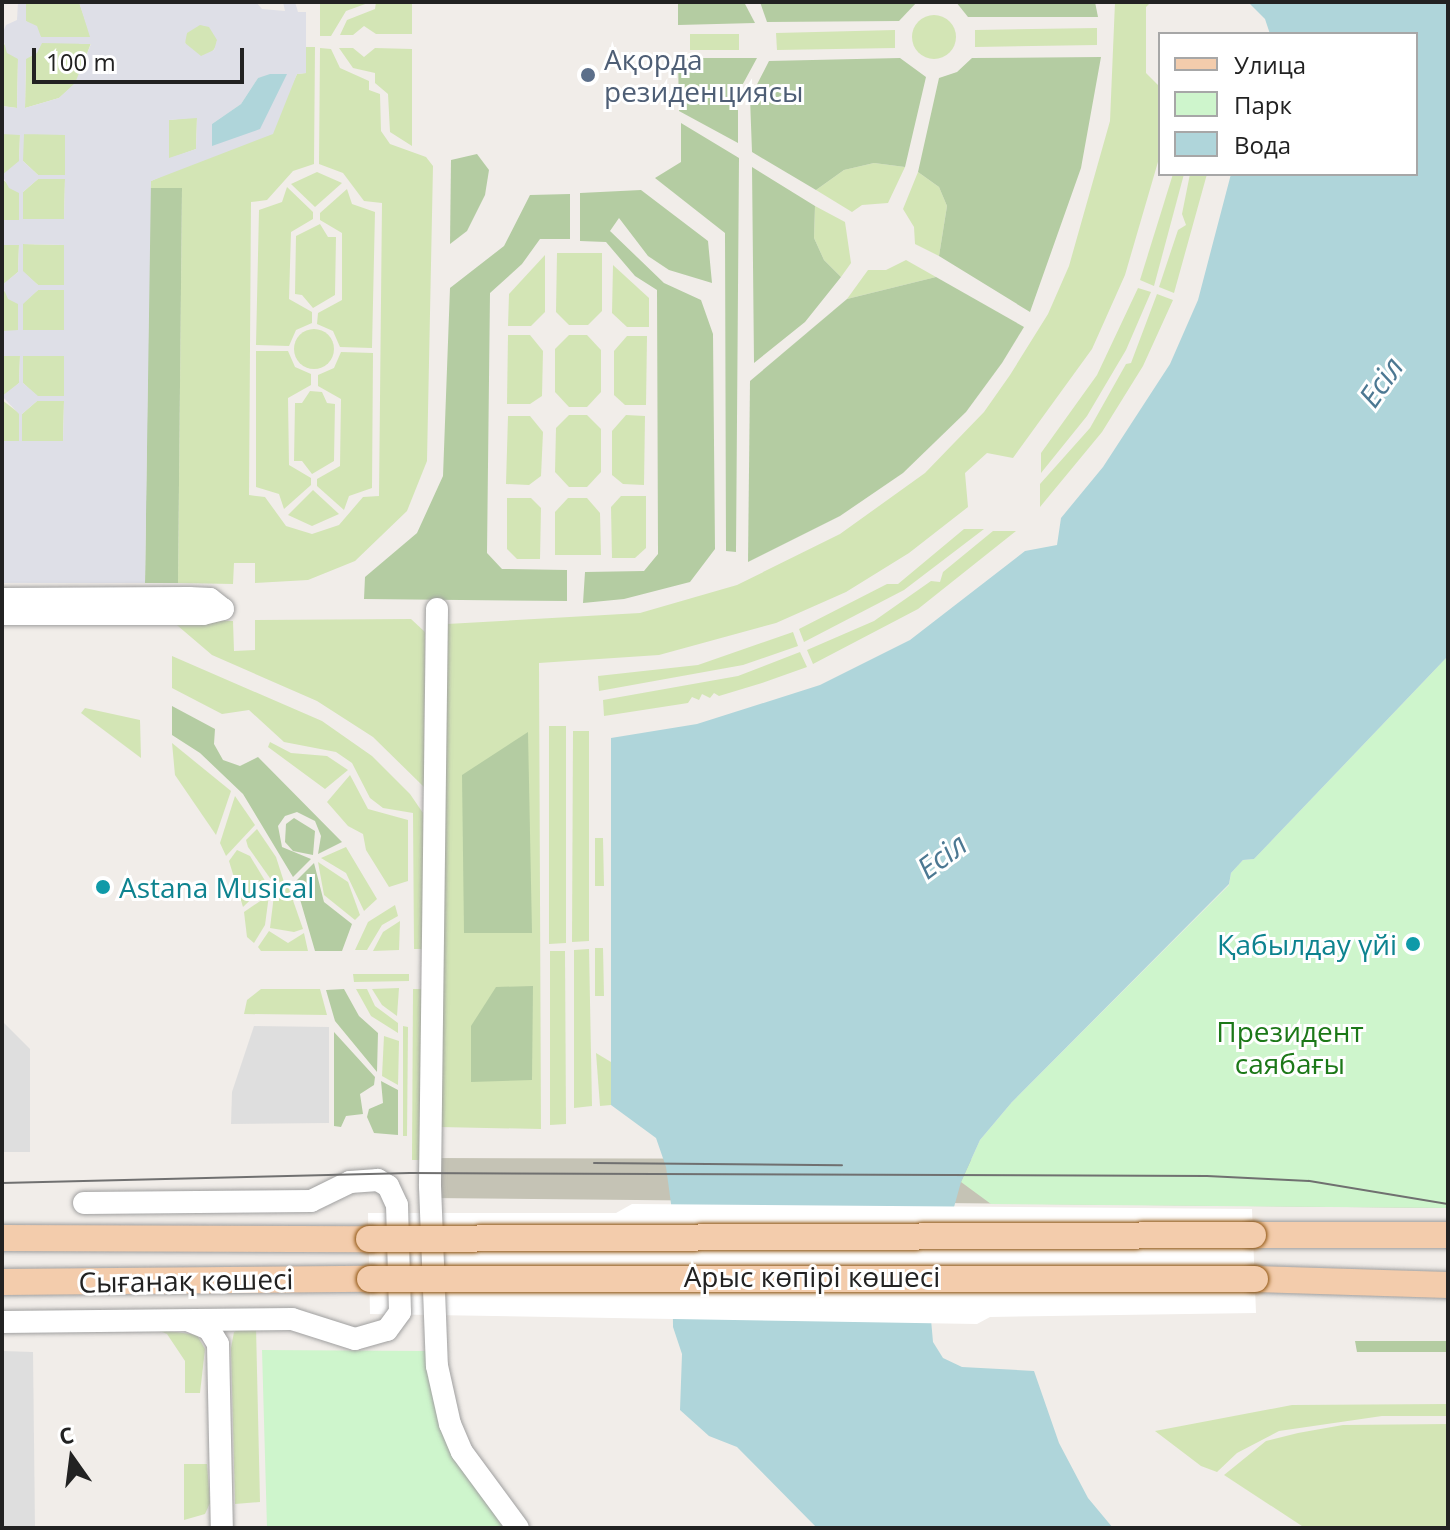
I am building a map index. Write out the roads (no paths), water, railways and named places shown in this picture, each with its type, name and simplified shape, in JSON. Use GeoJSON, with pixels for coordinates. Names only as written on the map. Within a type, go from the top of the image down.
{"type":"FeatureCollection","features":[{"type":"Feature","properties":{"kind":"main road","name":"Арыс көпірі көшесі"},"geometry":{"type":"LineString","coordinates":[[369,1239],[1448,1235]]}},
{"type":"Feature","properties":{"kind":"main road","name":"Сығанақ көшесі"},"geometry":{"type":"LineString","coordinates":[[2,1238],[369,1239]]}},
{"type":"Feature","properties":{"kind":"main road","name":"Арыс көпірі көшесі"},"geometry":{"type":"LineString","coordinates":[[370,1279],[1255,1279],[1448,1285]]}},
{"type":"Feature","properties":{"kind":"main road","name":"Сығанақ көшесі"},"geometry":{"type":"LineString","coordinates":[[2,1282],[370,1279]]}},
{"type":"Feature","properties":{"kind":"street"},"geometry":{"type":"LineString","coordinates":[[2,599],[189,598],[210,599],[223,609],[203,614],[2,614]]}},
{"type":"Feature","properties":{"kind":"street"},"geometry":{"type":"LineString","coordinates":[[437,609],[430,1186],[435,1351],[443,1399],[462,1452],[518,1528]]}},
{"type":"Feature","properties":{"kind":"street","name":"Сығанақ көшесі"},"geometry":{"type":"LineString","coordinates":[[2,1322],[292,1319],[355,1339],[387,1330],[401,1304],[400,1224],[394,1193],[368,1179],[311,1201],[84,1203]]}},
{"type":"Feature","properties":{"kind":"street"},"geometry":{"type":"LineString","coordinates":[[185,1319],[209,1329],[218,1344],[222,1528]]}},
{"type":"Feature","properties":{"kind":"water","name":"Есіл"},"geometry":{"type":"Polygon","coordinates":[[[1248,2],[1448,2],[1448,656],[1254,859],[1243,860],[1231,873],[1229,884],[1012,1102],[980,1140],[961,1182],[929,1297],[933,1342],[943,1358],[962,1367],[1034,1371],[1059,1443],[1088,1498],[1113,1528],[817,1528],[737,1447],[709,1436],[680,1410],[682,1354],[673,1327],[672,1211],[666,1167],[656,1138],[611,1105],[611,738],[697,724],[820,685],[910,640],[1025,551],[1057,545],[1061,518],[1103,467],[1170,364],[1198,300],[1230,176],[1418,176],[1418,32],[1269,32],[1265,19],[1248,2]]]}},
{"type":"Feature","properties":{"kind":"water"},"geometry":{"type":"Polygon","coordinates":[[[287,74],[260,129],[212,146],[212,124],[241,104],[258,78],[287,74]]]}},
{"type":"Feature","properties":{"kind":"tram line"},"geometry":{"type":"LineString","coordinates":[[594,1163],[842,1165]]}},
{"type":"Feature","properties":{"kind":"tram line"},"geometry":{"type":"LineString","coordinates":[[2,1183],[410,1173],[1207,1176],[1309,1181],[1448,1204]]}},
{"type":"Feature","properties":{"kind":"place","name":"Ақорда резиденциясы"},"geometry":{"type":"Point","coordinates":[588,75]}},
{"type":"Feature","properties":{"kind":"place","name":"Astana Musical"},"geometry":{"type":"Point","coordinates":[103,887]}},
{"type":"Feature","properties":{"kind":"place","name":"Қабылдау үйі"},"geometry":{"type":"Point","coordinates":[1413,944]}},
{"type":"Feature","properties":{"kind":"park label","name":"Президент саябағы"},"geometry":{"type":"Point","coordinates":[1290,1047]}}]}
